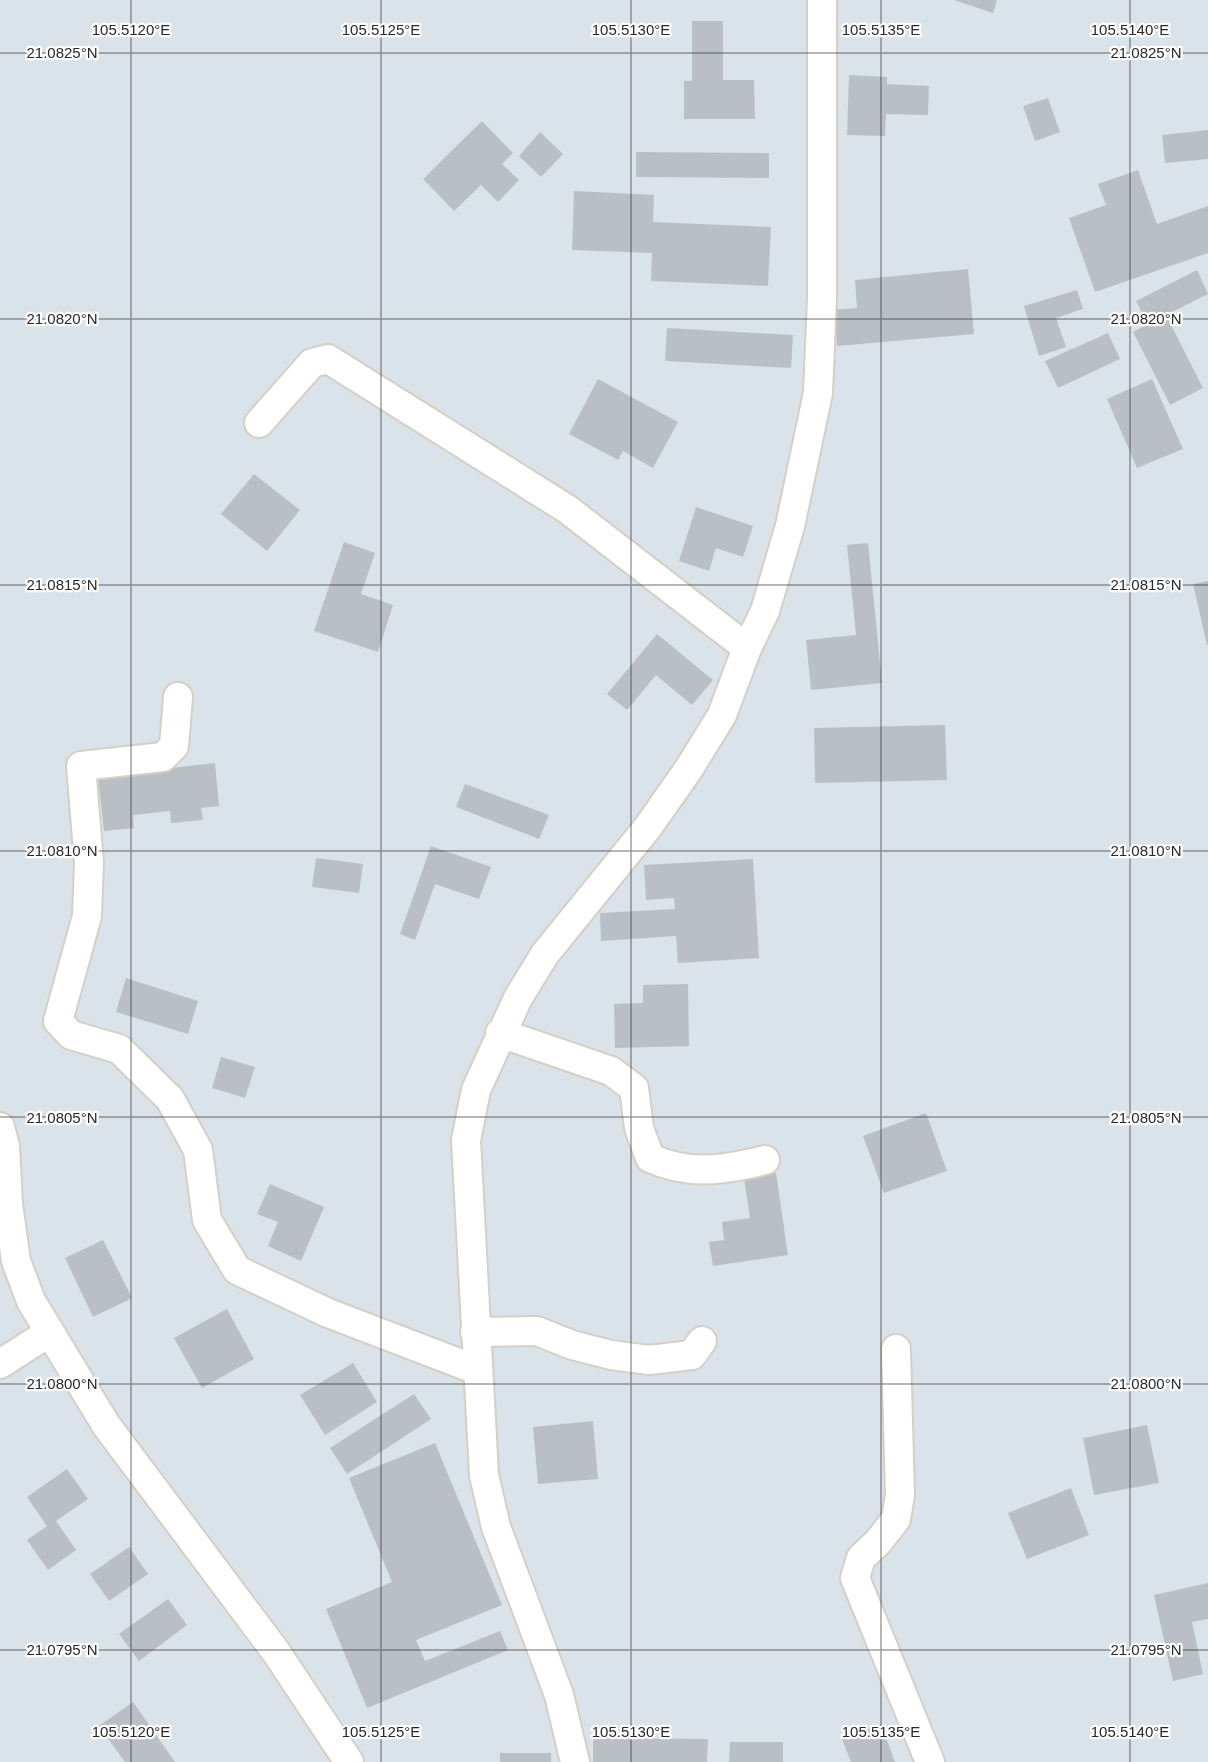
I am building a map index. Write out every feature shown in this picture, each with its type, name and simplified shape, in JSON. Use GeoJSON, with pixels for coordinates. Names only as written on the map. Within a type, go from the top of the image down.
{"type":"FeatureCollection","features":[{"type":"Feature","properties":{"kind":"street"},"geometry":{"type":"LineString","coordinates":[[576,1762],[559,1695],[496,1527],[484,1475],[466,1140],[476,1090],[500,1033],[545,954],[648,827],[688,770],[722,715],[747,648],[765,611],[790,526],[818,393],[822,298],[822,0]]}},
{"type":"Feature","properties":{"kind":"street"},"geometry":{"type":"LineString","coordinates":[[260,423],[312,363],[328,359],[567,509],[747,648]]}},
{"type":"Feature","properties":{"kind":"street"},"geometry":{"type":"LineString","coordinates":[[178,697],[174,746],[163,757],[81,766],[89,863],[87,916],[58,1021],[71,1035],[119,1049],[170,1099],[198,1150],[207,1220],[237,1270],[328,1313],[477,1370]]}},
{"type":"Feature","properties":{"kind":"street"},"geometry":{"type":"LineString","coordinates":[[500,1033],[611,1071],[634,1088],[639,1128],[650,1158],[670,1167],[724,1171],[765,1160]]}},
{"type":"Feature","properties":{"kind":"street"},"geometry":{"type":"LineString","coordinates":[[0,1127],[5,1146],[8,1204],[16,1261],[31,1301],[106,1425],[276,1652],[349,1762]]}},
{"type":"Feature","properties":{"kind":"street"},"geometry":{"type":"LineString","coordinates":[[475,1332],[537,1331],[592,1350],[649,1360],[692,1355],[702,1341]]}},
{"type":"Feature","properties":{"kind":"street"},"geometry":{"type":"LineString","coordinates":[[0,1364],[50,1332]]}},
{"type":"Feature","properties":{"kind":"street"},"geometry":{"type":"LineString","coordinates":[[896,1349],[900,1495],[896,1519],[878,1542],[861,1558],[855,1578],[930,1762]]}},
{"type":"Feature","properties":{"kind":"building"},"geometry":{"type":"Polygon","coordinates":[[[954,0],[997,0],[993,13],[954,0]]]}},
{"type":"Feature","properties":{"kind":"building"},"geometry":{"type":"Polygon","coordinates":[[[692,21],[723,21],[723,80],[754,80],[755,119],[684,119],[684,81],[692,81],[692,21]]]}},
{"type":"Feature","properties":{"kind":"building"},"geometry":{"type":"Polygon","coordinates":[[[849,75],[887,77],[887,84],[929,86],[928,115],[886,114],[885,136],[847,135],[849,75]]]}},
{"type":"Feature","properties":{"kind":"building"},"geometry":{"type":"Polygon","coordinates":[[[1048,98],[1060,132],[1035,141],[1023,106],[1048,98]]]}},
{"type":"Feature","properties":{"kind":"building"},"geometry":{"type":"Polygon","coordinates":[[[482,121],[513,153],[502,164],[519,180],[498,202],[481,185],[454,211],[423,179],[482,121]]]}},
{"type":"Feature","properties":{"kind":"building"},"geometry":{"type":"Polygon","coordinates":[[[1208,130],[1208,159],[1165,163],[1162,135],[1208,130]]]}},
{"type":"Feature","properties":{"kind":"building"},"geometry":{"type":"Polygon","coordinates":[[[540,132],[563,154],[541,177],[519,156],[540,132]]]}},
{"type":"Feature","properties":{"kind":"building"},"geometry":{"type":"Polygon","coordinates":[[[636,152],[769,153],[769,178],[636,177],[636,152]]]}},
{"type":"Feature","properties":{"kind":"building"},"geometry":{"type":"Polygon","coordinates":[[[1138,170],[1157,224],[1208,206],[1208,253],[1095,292],[1069,218],[1106,205],[1098,184],[1138,170]]]}},
{"type":"Feature","properties":{"kind":"building"},"geometry":{"type":"Polygon","coordinates":[[[574,191],[654,195],[653,222],[771,227],[768,286],[651,281],[652,253],[572,250],[574,191]]]}},
{"type":"Feature","properties":{"kind":"building"},"geometry":{"type":"Polygon","coordinates":[[[968,269],[974,334],[837,346],[834,310],[857,308],[855,280],[968,269]]]}},
{"type":"Feature","properties":{"kind":"building"},"geometry":{"type":"Polygon","coordinates":[[[1197,270],[1208,294],[1166,315],[1203,388],[1170,405],[1133,332],[1148,324],[1136,301],[1197,270]]]}},
{"type":"Feature","properties":{"kind":"building"},"geometry":{"type":"Polygon","coordinates":[[[1077,290],[1083,309],[1056,318],[1066,347],[1039,356],[1024,306],[1077,290]]]}},
{"type":"Feature","properties":{"kind":"building"},"geometry":{"type":"Polygon","coordinates":[[[667,328],[793,335],[791,368],[665,361],[667,328]]]}},
{"type":"Feature","properties":{"kind":"building"},"geometry":{"type":"Polygon","coordinates":[[[1108,333],[1120,359],[1058,388],[1045,361],[1108,333]]]}},
{"type":"Feature","properties":{"kind":"building"},"geometry":{"type":"Polygon","coordinates":[[[598,379],[678,422],[653,468],[623,451],[618,460],[569,434],[598,379]]]}},
{"type":"Feature","properties":{"kind":"building"},"geometry":{"type":"Polygon","coordinates":[[[1152,379],[1183,449],[1137,468],[1107,399],[1152,379]]]}},
{"type":"Feature","properties":{"kind":"building"},"geometry":{"type":"Polygon","coordinates":[[[254,474],[300,510],[267,551],[221,514],[254,474]]]}},
{"type":"Feature","properties":{"kind":"building"},"geometry":{"type":"Polygon","coordinates":[[[696,507],[753,526],[743,557],[716,548],[709,571],[679,561],[696,507]]]}},
{"type":"Feature","properties":{"kind":"building"},"geometry":{"type":"Polygon","coordinates":[[[344,542],[375,553],[361,594],[393,605],[378,652],[314,631],[344,542]]]}},
{"type":"Feature","properties":{"kind":"building"},"geometry":{"type":"Polygon","coordinates":[[[868,543],[882,683],[811,690],[806,640],[856,635],[847,545],[868,543]]]}},
{"type":"Feature","properties":{"kind":"building"},"geometry":{"type":"Polygon","coordinates":[[[1208,581],[1208,645],[1207,645],[1193,584],[1208,581]]]}},
{"type":"Feature","properties":{"kind":"building"},"geometry":{"type":"Polygon","coordinates":[[[657,634],[713,680],[692,705],[656,675],[627,710],[607,694],[657,634]]]}},
{"type":"Feature","properties":{"kind":"building"},"geometry":{"type":"Polygon","coordinates":[[[945,725],[947,780],[815,783],[814,728],[945,725]]]}},
{"type":"Feature","properties":{"kind":"building"},"geometry":{"type":"Polygon","coordinates":[[[215,763],[219,806],[201,808],[203,820],[171,823],[170,811],[133,815],[134,828],[104,831],[98,776],[215,763]]]}},
{"type":"Feature","properties":{"kind":"building"},"geometry":{"type":"Polygon","coordinates":[[[465,784],[549,815],[539,839],[456,807],[465,784]]]}},
{"type":"Feature","properties":{"kind":"building"},"geometry":{"type":"Polygon","coordinates":[[[431,846],[491,867],[479,899],[435,884],[415,940],[400,934],[431,846]]]}},
{"type":"Feature","properties":{"kind":"building"},"geometry":{"type":"Polygon","coordinates":[[[316,858],[363,864],[359,893],[312,887],[316,858]]]}},
{"type":"Feature","properties":{"kind":"building"},"geometry":{"type":"Polygon","coordinates":[[[753,859],[759,958],[678,963],[676,936],[601,941],[600,913],[675,909],[674,898],[646,900],[644,865],[753,859]]]}},
{"type":"Feature","properties":{"kind":"building"},"geometry":{"type":"Polygon","coordinates":[[[126,978],[198,1001],[188,1034],[116,1012],[126,978]]]}},
{"type":"Feature","properties":{"kind":"building"},"geometry":{"type":"Polygon","coordinates":[[[688,984],[689,1046],[615,1048],[614,1004],[643,1003],[643,985],[688,984]]]}},
{"type":"Feature","properties":{"kind":"building"},"geometry":{"type":"Polygon","coordinates":[[[221,1057],[255,1067],[245,1098],[212,1088],[221,1057]]]}},
{"type":"Feature","properties":{"kind":"building"},"geometry":{"type":"Polygon","coordinates":[[[926,1113],[947,1171],[884,1193],[863,1136],[926,1113]]]}},
{"type":"Feature","properties":{"kind":"building"},"geometry":{"type":"Polygon","coordinates":[[[776,1173],[788,1255],[713,1266],[709,1242],[724,1240],[722,1222],[750,1218],[744,1178],[776,1173]]]}},
{"type":"Feature","properties":{"kind":"building"},"geometry":{"type":"Polygon","coordinates":[[[270,1184],[324,1207],[301,1261],[268,1246],[278,1222],[257,1214],[270,1184]]]}},
{"type":"Feature","properties":{"kind":"building"},"geometry":{"type":"Polygon","coordinates":[[[103,1240],[132,1298],[93,1317],[65,1258],[103,1240]]]}},
{"type":"Feature","properties":{"kind":"building"},"geometry":{"type":"Polygon","coordinates":[[[227,1309],[254,1359],[202,1388],[174,1338],[227,1309]]]}},
{"type":"Feature","properties":{"kind":"building"},"geometry":{"type":"Polygon","coordinates":[[[353,1363],[377,1402],[325,1435],[300,1395],[353,1363]]]}},
{"type":"Feature","properties":{"kind":"building"},"geometry":{"type":"Polygon","coordinates":[[[414,1394],[431,1419],[347,1474],[330,1448],[414,1394]]]}},
{"type":"Feature","properties":{"kind":"building"},"geometry":{"type":"Polygon","coordinates":[[[593,1421],[598,1479],[538,1484],[533,1427],[593,1421]]]}},
{"type":"Feature","properties":{"kind":"building"},"geometry":{"type":"Polygon","coordinates":[[[1147,1425],[1159,1483],[1094,1495],[1083,1438],[1147,1425]]]}},
{"type":"Feature","properties":{"kind":"building"},"geometry":{"type":"Polygon","coordinates":[[[435,1443],[502,1605],[416,1640],[425,1661],[500,1631],[508,1650],[367,1708],[326,1609],[392,1582],[349,1478],[435,1443]]]}},
{"type":"Feature","properties":{"kind":"building"},"geometry":{"type":"Polygon","coordinates":[[[67,1469],[88,1499],[56,1521],[76,1550],[48,1570],[27,1540],[47,1526],[27,1497],[67,1469]]]}},
{"type":"Feature","properties":{"kind":"building"},"geometry":{"type":"Polygon","coordinates":[[[1071,1488],[1089,1535],[1027,1559],[1008,1513],[1071,1488]]]}},
{"type":"Feature","properties":{"kind":"building"},"geometry":{"type":"Polygon","coordinates":[[[129,1547],[148,1574],[109,1601],[90,1574],[129,1547]]]}},
{"type":"Feature","properties":{"kind":"building"},"geometry":{"type":"Polygon","coordinates":[[[1208,1583],[1208,1619],[1192,1622],[1203,1674],[1173,1681],[1154,1595],[1208,1583]]]}},
{"type":"Feature","properties":{"kind":"building"},"geometry":{"type":"Polygon","coordinates":[[[168,1599],[187,1625],[139,1661],[119,1634],[168,1599]]]}},
{"type":"Feature","properties":{"kind":"building"},"geometry":{"type":"Polygon","coordinates":[[[133,1702],[175,1762],[125,1762],[99,1726],[133,1702]]]}},
{"type":"Feature","properties":{"kind":"building"},"geometry":{"type":"Polygon","coordinates":[[[881,1724],[895,1762],[851,1762],[842,1739],[881,1724]]]}},
{"type":"Feature","properties":{"kind":"building"},"geometry":{"type":"Polygon","coordinates":[[[593,1738],[708,1739],[707,1762],[593,1762],[593,1738]]]}},
{"type":"Feature","properties":{"kind":"building"},"geometry":{"type":"Polygon","coordinates":[[[730,1742],[783,1742],[783,1762],[729,1762],[730,1742]]]}},
{"type":"Feature","properties":{"kind":"building"},"geometry":{"type":"Polygon","coordinates":[[[500,1753],[551,1753],[551,1762],[500,1762],[500,1753]]]}}]}
